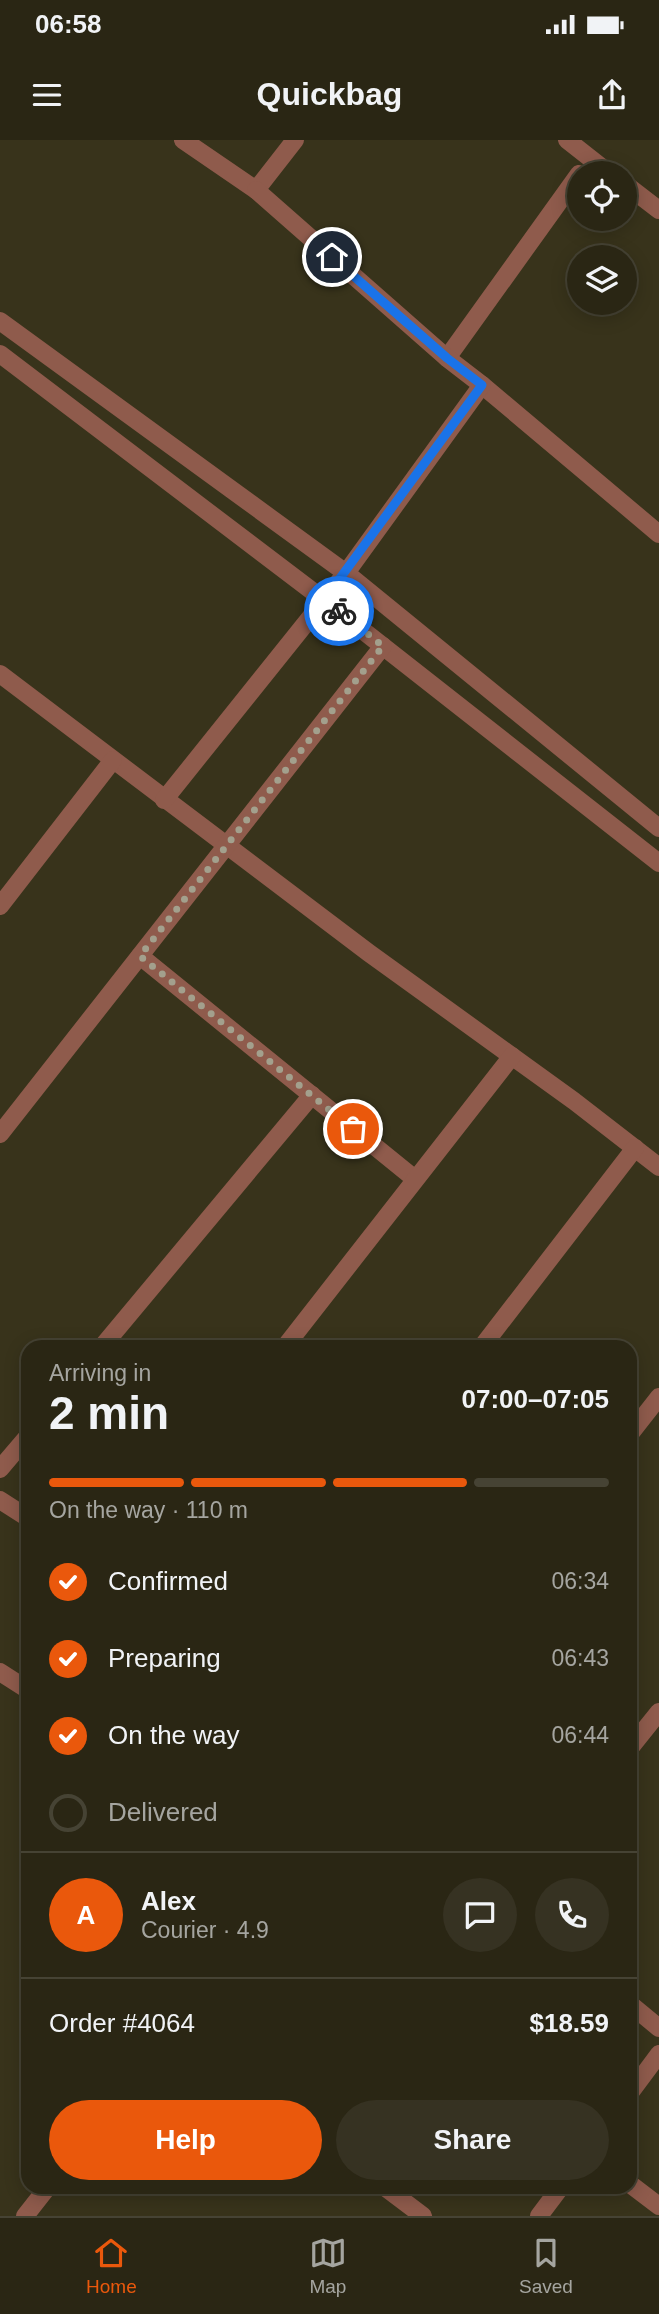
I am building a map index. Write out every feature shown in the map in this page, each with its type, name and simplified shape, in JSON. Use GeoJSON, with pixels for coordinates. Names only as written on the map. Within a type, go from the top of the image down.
{"type":"FeatureCollection","features":[{"type":"Feature","properties":{"kind":"street"},"geometry":{"type":"LineString","coordinates":[[183,140],[256,190],[447,358],[659,534]]}},
{"type":"Feature","properties":{"kind":"street"},"geometry":{"type":"LineString","coordinates":[[256,190],[295,140]]}},
{"type":"Feature","properties":{"kind":"street"},"geometry":{"type":"LineString","coordinates":[[567,140],[579,161]]}},
{"type":"Feature","properties":{"kind":"street"},"geometry":{"type":"LineString","coordinates":[[447,358],[567,191]]}},
{"type":"Feature","properties":{"kind":"street"},"geometry":{"type":"LineString","coordinates":[[637,193],[659,210]]}},
{"type":"Feature","properties":{"kind":"street"},"geometry":{"type":"LineString","coordinates":[[0,321],[346,573],[659,828]]}},
{"type":"Feature","properties":{"kind":"street"},"geometry":{"type":"LineString","coordinates":[[0,354],[324,600],[659,863]]}},
{"type":"Feature","properties":{"kind":"street"},"geometry":{"type":"LineString","coordinates":[[164,800],[346,573],[482,385]]}},
{"type":"Feature","properties":{"kind":"street"},"geometry":{"type":"LineString","coordinates":[[0,1134],[383,646]]}},
{"type":"Feature","properties":{"kind":"street"},"geometry":{"type":"LineString","coordinates":[[0,674],[164,800],[659,1167]]}},
{"type":"Feature","properties":{"kind":"street"},"geometry":{"type":"LineString","coordinates":[[0,906],[113,760]]}},
{"type":"Feature","properties":{"kind":"street"},"geometry":{"type":"LineString","coordinates":[[140,956],[415,1179]]}},
{"type":"Feature","properties":{"kind":"street"},"geometry":{"type":"LineString","coordinates":[[290,1340],[512,1056]]}},
{"type":"Feature","properties":{"kind":"street"},"geometry":{"type":"LineString","coordinates":[[109,1340],[312,1095]]}},
{"type":"Feature","properties":{"kind":"street"},"geometry":{"type":"LineString","coordinates":[[487,1340],[635,1148]]}},
{"type":"Feature","properties":{"kind":"street"},"geometry":{"type":"LineString","coordinates":[[637,1425],[659,1397]]}},
{"type":"Feature","properties":{"kind":"street"},"geometry":{"type":"LineString","coordinates":[[0,1469],[21,1444]]}},
{"type":"Feature","properties":{"kind":"street"},"geometry":{"type":"LineString","coordinates":[[0,1500],[21,1514]]}},
{"type":"Feature","properties":{"kind":"street"},"geometry":{"type":"LineString","coordinates":[[0,1672],[21,1686]]}},
{"type":"Feature","properties":{"kind":"street"},"geometry":{"type":"LineString","coordinates":[[637,1739],[659,1712]]}},
{"type":"Feature","properties":{"kind":"street"},"geometry":{"type":"LineString","coordinates":[[637,2010],[659,2028]]}},
{"type":"Feature","properties":{"kind":"street"},"geometry":{"type":"LineString","coordinates":[[637,2084],[659,2054]]}},
{"type":"Feature","properties":{"kind":"street"},"geometry":{"type":"LineString","coordinates":[[637,2189],[659,2206]]}},
{"type":"Feature","properties":{"kind":"street"},"geometry":{"type":"LineString","coordinates":[[25,2216],[42,2194]]}},
{"type":"Feature","properties":{"kind":"street"},"geometry":{"type":"LineString","coordinates":[[394,2194],[423,2216]]}},
{"type":"Feature","properties":{"kind":"street"},"geometry":{"type":"LineString","coordinates":[[539,2216],[556,2194]]}},
{"type":"Feature","properties":{"kind":"way so far"},"geometry":{"type":"LineString","coordinates":[[339,611],[383,646],[140,956],[353,1129]]}},
{"type":"Feature","properties":{"kind":"route"},"geometry":{"type":"LineString","coordinates":[[332,257],[447,358],[482,385],[324,600],[339,611]]}}]}
